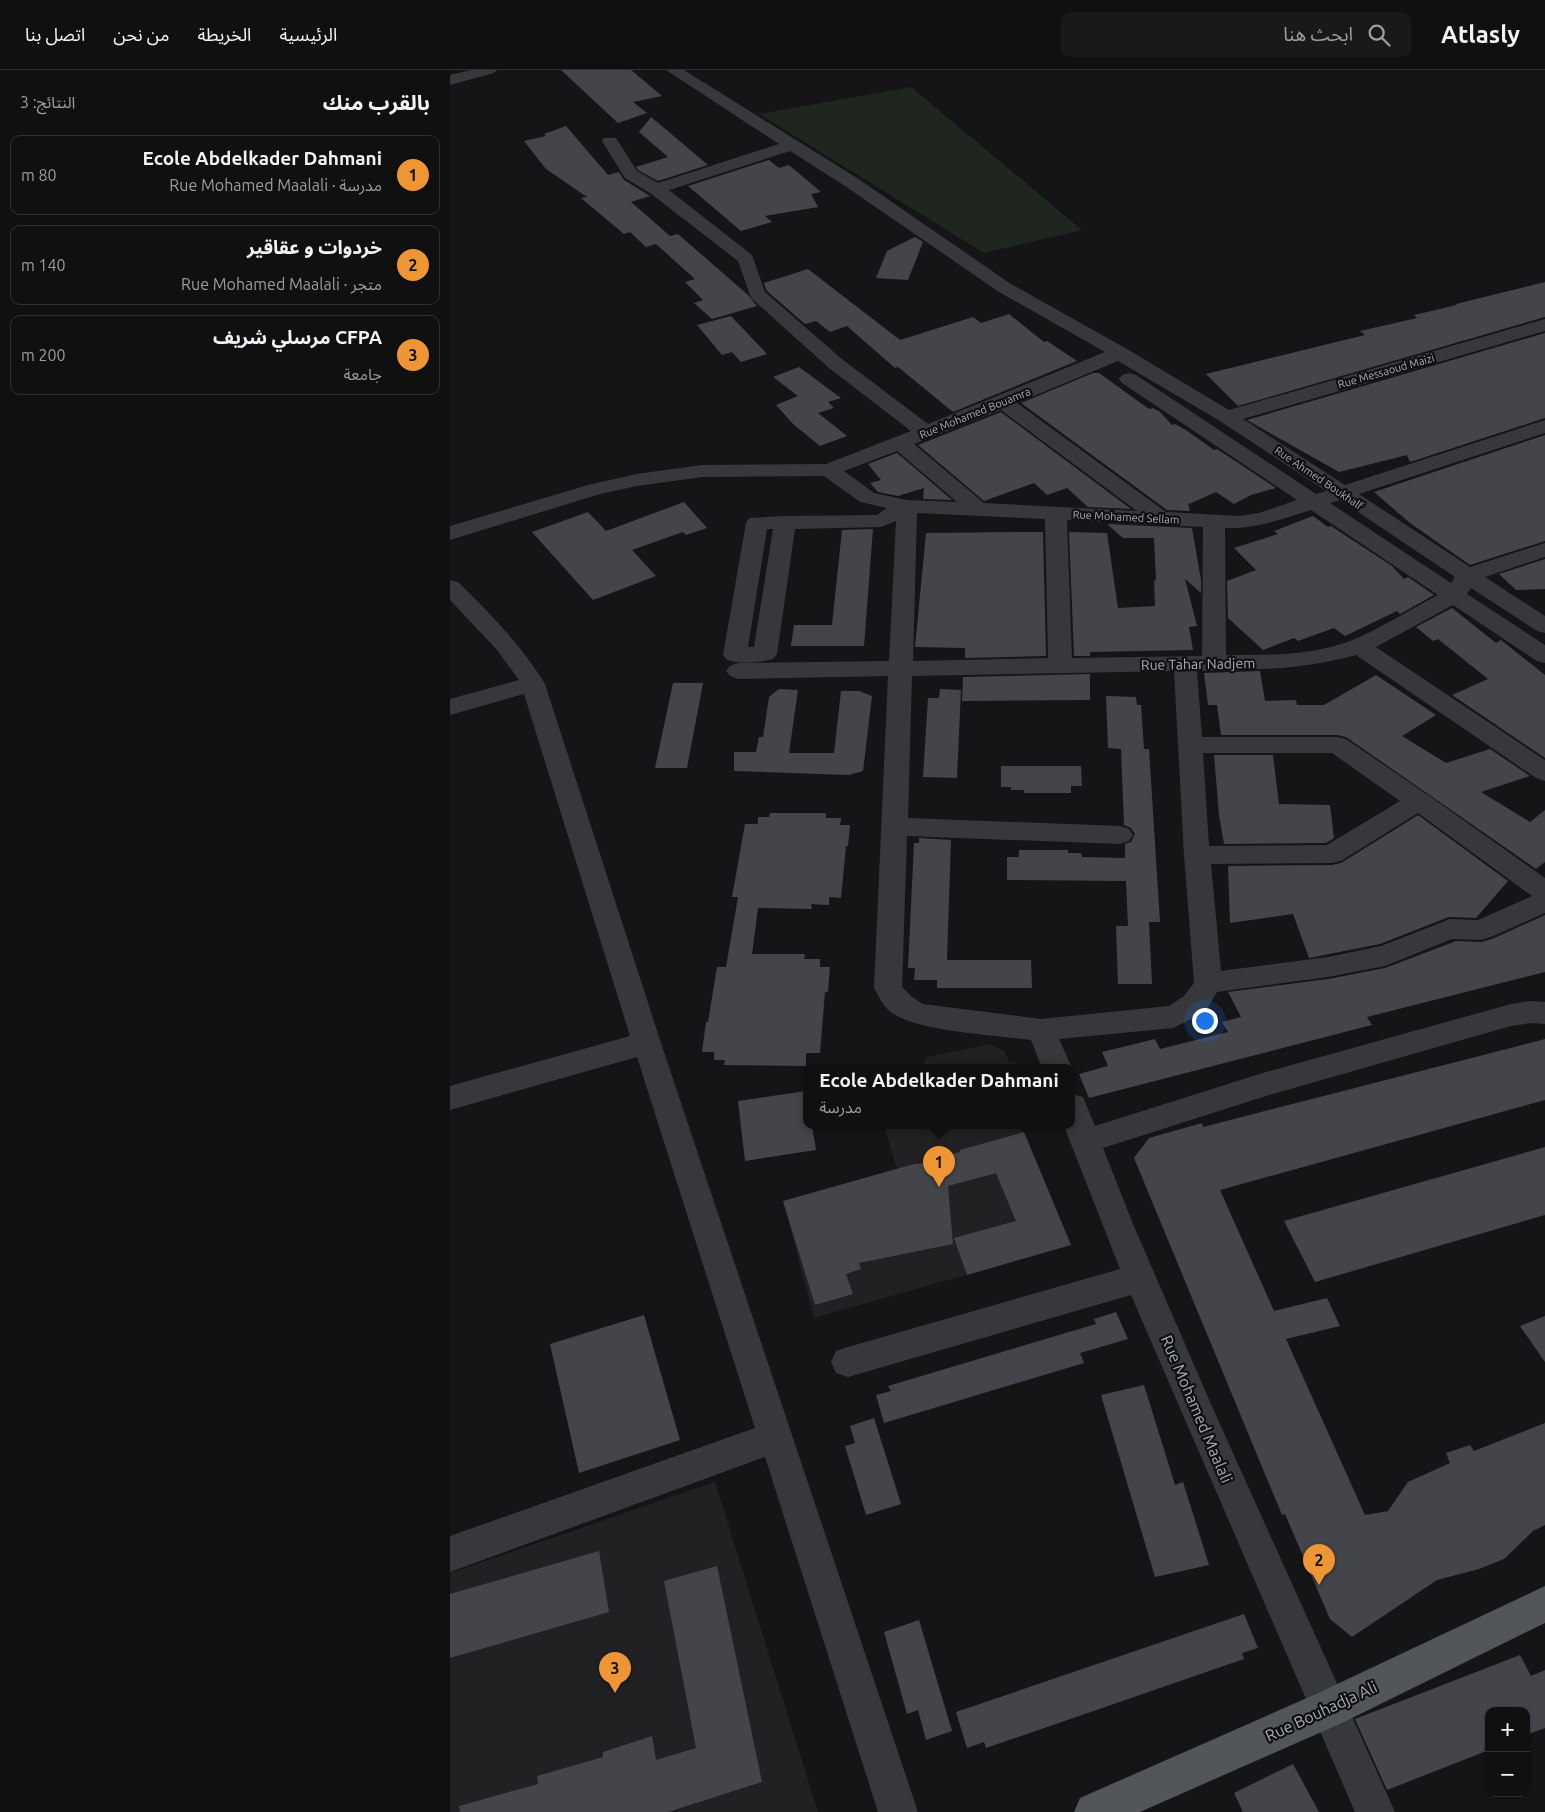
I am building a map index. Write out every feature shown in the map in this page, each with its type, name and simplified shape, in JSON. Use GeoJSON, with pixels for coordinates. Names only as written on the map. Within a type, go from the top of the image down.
{"type":"FeatureCollection","features":[{"type":"Feature","properties":{"kind":"main road","name":"Rue Bouhadja Ali"},"geometry":{"type":"LineString","coordinates":[[1094,1812],[1330,1708],[1545,1604]]}},
{"type":"Feature","properties":{"kind":"street"},"geometry":{"type":"LineString","coordinates":[[450,80],[489,70]]}},
{"type":"Feature","properties":{"kind":"street"},"geometry":{"type":"LineString","coordinates":[[674,70],[851,182],[1006,288],[1089,335],[1111,357],[1313,501],[1545,656]]}},
{"type":"Feature","properties":{"kind":"street"},"geometry":{"type":"LineString","coordinates":[[610,141],[631,174],[656,189],[746,259],[757,294],[836,364],[926,433]]}},
{"type":"Feature","properties":{"kind":"street"},"geometry":{"type":"LineString","coordinates":[[656,189],[791,145]]}},
{"type":"Feature","properties":{"kind":"street","name":"Rue Messaoud Maizi"},"geometry":{"type":"LineString","coordinates":[[1227,416],[1545,325]]}},
{"type":"Feature","properties":{"kind":"street","name":"Rue Mohamed Bouamra"},"geometry":{"type":"LineString","coordinates":[[829,470],[926,433],[1111,357]]}},
{"type":"Feature","properties":{"kind":"street","name":"Rue Ahmed Boukhalf"},"geometry":{"type":"LineString","coordinates":[[1111,357],[1227,416],[1545,626]]}},
{"type":"Feature","properties":{"kind":"street"},"geometry":{"type":"LineString","coordinates":[[1003,402],[1162,519]]}},
{"type":"Feature","properties":{"kind":"street","name":"Rue Mohamed Sellam"},"geometry":{"type":"LineString","coordinates":[[829,470],[866,498],[907,506],[1239,522],[1262,519],[1545,426]]}},
{"type":"Feature","properties":{"kind":"street"},"geometry":{"type":"LineString","coordinates":[[900,443],[978,509]]}},
{"type":"Feature","properties":{"kind":"street"},"geometry":{"type":"LineString","coordinates":[[450,533],[595,490],[645,478],[702,471],[829,470]]}},
{"type":"Feature","properties":{"kind":"street"},"geometry":{"type":"LineString","coordinates":[[785,522],[783,532],[765,654],[735,654],[757,523],[776,523],[786,522],[881,521],[907,506]]}},
{"type":"Feature","properties":{"kind":"street"},"geometry":{"type":"LineString","coordinates":[[907,506],[888,988],[893,998],[901,1006],[919,1014],[1041,1030],[1173,1017],[1185,1012],[1201,998],[1208,983],[1197,855],[1192,745],[1185,664]]}},
{"type":"Feature","properties":{"kind":"street"},"geometry":{"type":"LineString","coordinates":[[1056,513],[1058,644],[1061,667]]}},
{"type":"Feature","properties":{"kind":"street"},"geometry":{"type":"LineString","coordinates":[[1214,522],[1214,664]]}},
{"type":"Feature","properties":{"kind":"street"},"geometry":{"type":"LineString","coordinates":[[1468,575],[1545,550]]}},
{"type":"Feature","properties":{"kind":"street","name":"Rue Tahar Nadjem"},"geometry":{"type":"LineString","coordinates":[[730,672],[1282,662],[1325,656],[1358,646],[1455,595],[1468,575]]}},
{"type":"Feature","properties":{"kind":"street"},"geometry":{"type":"LineString","coordinates":[[450,587],[508,645],[524,666],[534,684],[647,1043],[898,1812]]}},
{"type":"Feature","properties":{"kind":"street"},"geometry":{"type":"LineString","coordinates":[[1358,646],[1545,772]]}},
{"type":"Feature","properties":{"kind":"street"},"geometry":{"type":"LineString","coordinates":[[450,707],[534,684]]}},
{"type":"Feature","properties":{"kind":"street"},"geometry":{"type":"LineString","coordinates":[[1192,745],[1337,745],[1419,801],[1545,892]]}},
{"type":"Feature","properties":{"kind":"street"},"geometry":{"type":"LineString","coordinates":[[1197,855],[1332,854],[1419,801]]}},
{"type":"Feature","properties":{"kind":"street"},"geometry":{"type":"LineString","coordinates":[[895,827],[1120,835]]}},
{"type":"Feature","properties":{"kind":"street"},"geometry":{"type":"LineString","coordinates":[[1208,983],[1328,967],[1385,956],[1450,929],[1481,930],[1545,902]]}},
{"type":"Feature","properties":{"kind":"street"},"geometry":{"type":"LineString","coordinates":[[1085,1141],[1266,1084],[1512,1015],[1531,1012],[1545,1013]]}},
{"type":"Feature","properties":{"kind":"street"},"geometry":{"type":"LineString","coordinates":[[1041,1030],[1054,1064]]}},
{"type":"Feature","properties":{"kind":"street"},"geometry":{"type":"LineString","coordinates":[[450,1098],[647,1043]]}},
{"type":"Feature","properties":{"kind":"street","name":"Rue Mohamed Maalali"},"geometry":{"type":"LineString","coordinates":[[1075,1114],[1140,1278],[1265,1568],[1330,1708],[1375,1812]]}},
{"type":"Feature","properties":{"kind":"street"},"geometry":{"type":"LineString","coordinates":[[848,1362],[1140,1278]]}},
{"type":"Feature","properties":{"kind":"street"},"geometry":{"type":"LineString","coordinates":[[450,1554],[776,1437]]}},
{"type":"Feature","properties":{"kind":"shaded area"},"geometry":{"type":"Polygon","coordinates":[[[911,87],[1082,230],[984,253],[759,114],[911,87]]]}},
{"type":"Feature","properties":{"kind":"shaded area"},"geometry":{"type":"Polygon","coordinates":[[[990,1044],[1005,1052],[1009,1061],[1018,1064],[923,1064],[927,1057],[990,1044]]]}},
{"type":"Feature","properties":{"kind":"shaded area"},"geometry":{"type":"Polygon","coordinates":[[[885,1129],[1022,1129],[1071,1245],[814,1318],[783,1201],[897,1169],[885,1129]]]}},
{"type":"Feature","properties":{"kind":"shaded area"},"geometry":{"type":"Polygon","coordinates":[[[715,1482],[818,1812],[450,1812],[450,1573],[715,1482]]]}},
{"type":"Feature","properties":{"kind":"building"},"geometry":{"type":"Polygon","coordinates":[[[561,70],[631,70],[662,96],[633,102],[647,113],[618,123],[561,70]]]}},
{"type":"Feature","properties":{"kind":"building"},"geometry":{"type":"Polygon","coordinates":[[[651,117],[708,165],[658,181],[638,170],[636,167],[668,157],[639,132],[651,117]]]}},
{"type":"Feature","properties":{"kind":"building"},"geometry":{"type":"Polygon","coordinates":[[[566,126],[608,175],[619,172],[624,180],[650,196],[631,202],[670,236],[678,234],[748,295],[757,306],[712,319],[694,303],[703,300],[685,282],[695,279],[656,244],[646,247],[630,232],[624,234],[581,198],[587,197],[546,169],[524,141],[546,136],[544,134],[566,126]]]}},
{"type":"Feature","properties":{"kind":"building"},"geometry":{"type":"Polygon","coordinates":[[[769,160],[779,168],[789,165],[821,192],[811,194],[818,207],[765,216],[772,222],[741,231],[688,186],[769,160]]]}},
{"type":"Feature","properties":{"kind":"building"},"geometry":{"type":"Polygon","coordinates":[[[915,237],[923,242],[908,280],[876,278],[887,251],[915,237]]]}},
{"type":"Feature","properties":{"kind":"building"},"geometry":{"type":"Polygon","coordinates":[[[808,269],[900,340],[973,317],[981,323],[1009,314],[1044,342],[1047,341],[1077,361],[953,412],[898,367],[895,368],[847,326],[830,332],[816,321],[805,324],[767,291],[764,283],[808,269]]]}},
{"type":"Feature","properties":{"kind":"building"},"geometry":{"type":"Polygon","coordinates":[[[1545,282],[1545,317],[1238,406],[1206,374],[1365,335],[1360,331],[1417,318],[1414,315],[1545,282]]]}},
{"type":"Feature","properties":{"kind":"building"},"geometry":{"type":"Polygon","coordinates":[[[731,316],[767,354],[741,362],[732,352],[722,355],[697,325],[731,316]]]}},
{"type":"Feature","properties":{"kind":"building"},"geometry":{"type":"Polygon","coordinates":[[[1545,333],[1545,418],[1410,462],[1407,455],[1339,472],[1247,420],[1545,333]]]}},
{"type":"Feature","properties":{"kind":"building"},"geometry":{"type":"Polygon","coordinates":[[[799,367],[841,398],[828,402],[834,408],[818,413],[847,436],[820,446],[793,424],[776,405],[798,396],[773,377],[799,367]]]}},
{"type":"Feature","properties":{"kind":"building"},"geometry":{"type":"Polygon","coordinates":[[[1093,373],[1099,373],[1149,409],[1153,408],[1160,412],[1172,425],[1175,424],[1186,430],[1214,450],[1217,449],[1276,488],[1251,495],[1234,504],[1216,492],[1188,503],[1190,511],[1167,510],[1021,403],[1093,373]]]}},
{"type":"Feature","properties":{"kind":"building"},"geometry":{"type":"Polygon","coordinates":[[[1001,412],[1131,509],[1088,507],[1067,488],[1047,495],[1034,483],[984,501],[918,445],[1001,412]]]}},
{"type":"Feature","properties":{"kind":"building"},"geometry":{"type":"Polygon","coordinates":[[[1545,435],[1545,541],[1470,565],[1410,523],[1374,492],[1545,435]]]}},
{"type":"Feature","properties":{"kind":"building"},"geometry":{"type":"Polygon","coordinates":[[[897,453],[952,500],[923,499],[924,488],[898,496],[878,492],[870,483],[881,480],[868,464],[897,453]]]}},
{"type":"Feature","properties":{"kind":"building"},"geometry":{"type":"Polygon","coordinates":[[[684,502],[707,528],[686,535],[683,532],[632,550],[656,576],[593,600],[532,532],[588,512],[606,531],[684,502]]]}},
{"type":"Feature","properties":{"kind":"building"},"geometry":{"type":"Polygon","coordinates":[[[1313,516],[1392,566],[1404,579],[1408,577],[1434,595],[1400,614],[1397,611],[1345,636],[1334,628],[1298,641],[1294,638],[1263,650],[1228,618],[1227,581],[1256,570],[1234,548],[1278,534],[1274,531],[1313,516]]]}},
{"type":"Feature","properties":{"kind":"building"},"geometry":{"type":"Polygon","coordinates":[[[1107,524],[1192,528],[1201,580],[1201,593],[1185,579],[1197,626],[1189,627],[1193,650],[1090,652],[1090,656],[1074,656],[1069,532],[1107,533],[1118,608],[1155,606],[1154,538],[1123,538],[1107,524]]]}},
{"type":"Feature","properties":{"kind":"building"},"geometry":{"type":"Polygon","coordinates":[[[873,529],[864,646],[791,646],[794,625],[832,625],[842,530],[873,529]]]}},
{"type":"Feature","properties":{"kind":"building"},"geometry":{"type":"Polygon","coordinates":[[[1043,532],[1046,656],[965,658],[965,648],[915,647],[926,533],[1043,532]]]}},
{"type":"Feature","properties":{"kind":"building"},"geometry":{"type":"Polygon","coordinates":[[[1545,559],[1545,589],[1516,590],[1499,574],[1545,559]]]}},
{"type":"Feature","properties":{"kind":"building"},"geometry":{"type":"Polygon","coordinates":[[[1452,608],[1496,643],[1501,640],[1545,675],[1545,758],[1452,695],[1488,679],[1438,639],[1433,641],[1416,627],[1452,608]]]}},
{"type":"Feature","properties":{"kind":"building"},"geometry":{"type":"Polygon","coordinates":[[[1260,671],[1265,701],[1296,700],[1297,705],[1324,705],[1376,675],[1436,715],[1402,736],[1446,763],[1490,749],[1530,776],[1481,792],[1530,822],[1545,810],[1545,862],[1536,869],[1346,737],[1337,735],[1221,735],[1217,705],[1208,705],[1204,673],[1260,671]]]}},
{"type":"Feature","properties":{"kind":"building"},"geometry":{"type":"Polygon","coordinates":[[[1090,674],[1090,700],[962,701],[963,677],[1090,674]]]}},
{"type":"Feature","properties":{"kind":"building"},"geometry":{"type":"Polygon","coordinates":[[[673,683],[703,683],[687,768],[655,768],[673,683]]]}},
{"type":"Feature","properties":{"kind":"building"},"geometry":{"type":"Polygon","coordinates":[[[779,689],[798,690],[789,753],[834,753],[841,691],[859,691],[872,696],[863,771],[849,775],[734,771],[734,752],[756,752],[759,737],[763,737],[769,697],[779,689]]]}},
{"type":"Feature","properties":{"kind":"building"},"geometry":{"type":"Polygon","coordinates":[[[940,689],[961,690],[957,778],[923,777],[928,698],[939,698],[940,689]]]}},
{"type":"Feature","properties":{"kind":"building"},"geometry":{"type":"Polygon","coordinates":[[[1106,696],[1136,697],[1137,705],[1141,705],[1144,749],[1149,749],[1160,922],[1149,922],[1152,984],[1118,984],[1116,926],[1128,926],[1126,881],[1007,880],[1007,857],[1019,857],[1019,850],[1068,850],[1068,853],[1081,853],[1082,857],[1125,858],[1125,844],[1131,842],[1135,834],[1131,828],[1124,825],[1121,749],[1108,748],[1106,696]]]}},
{"type":"Feature","properties":{"kind":"building"},"geometry":{"type":"Polygon","coordinates":[[[1214,755],[1273,755],[1279,804],[1330,805],[1334,838],[1326,843],[1224,844],[1219,815],[1214,755]]]}},
{"type":"Feature","properties":{"kind":"building"},"geometry":{"type":"Polygon","coordinates":[[[1001,766],[1081,766],[1082,786],[1071,786],[1071,793],[1024,793],[1024,790],[1011,790],[1011,787],[1001,787],[1001,766]]]}},
{"type":"Feature","properties":{"kind":"building"},"geometry":{"type":"Polygon","coordinates":[[[770,813],[826,813],[826,818],[841,818],[840,825],[850,825],[841,898],[829,897],[829,905],[811,904],[812,909],[758,908],[752,954],[805,954],[804,959],[820,959],[820,967],[830,967],[828,992],[825,992],[820,1053],[806,1053],[806,1064],[803,1064],[803,1066],[724,1065],[725,1060],[714,1060],[714,1052],[702,1052],[706,1022],[708,1022],[717,967],[726,967],[738,897],[732,897],[745,824],[758,824],[758,817],[769,817],[770,813]]]}},
{"type":"Feature","properties":{"kind":"building"},"geometry":{"type":"Polygon","coordinates":[[[1418,815],[1508,881],[1476,918],[1449,917],[1380,944],[1309,958],[1293,914],[1230,923],[1228,866],[1332,865],[1341,863],[1418,815]]]}},
{"type":"Feature","properties":{"kind":"building"},"geometry":{"type":"Polygon","coordinates":[[[919,838],[951,840],[947,960],[1031,960],[1032,988],[937,988],[937,980],[914,980],[915,968],[908,968],[914,843],[919,843],[919,838]]]}},
{"type":"Feature","properties":{"kind":"building"},"geometry":{"type":"Polygon","coordinates":[[[1545,915],[1545,972],[1367,1017],[1372,1025],[1089,1098],[1079,1074],[1108,1066],[1102,1052],[1155,1039],[1160,1049],[1228,1032],[1222,1022],[1241,1017],[1228,992],[1328,979],[1385,968],[1456,941],[1481,942],[1492,939],[1545,915]]]}},
{"type":"Feature","properties":{"kind":"building"},"geometry":{"type":"Polygon","coordinates":[[[1545,1039],[1545,1100],[1220,1190],[1274,1311],[1327,1298],[1340,1326],[1286,1339],[1365,1515],[1388,1511],[1408,1482],[1450,1463],[1446,1453],[1470,1445],[1474,1451],[1545,1423],[1545,1525],[1533,1531],[1504,1559],[1479,1569],[1437,1580],[1352,1637],[1330,1619],[1285,1514],[1282,1515],[1134,1158],[1149,1138],[1202,1123],[1203,1127],[1545,1039]]]}},
{"type":"Feature","properties":{"kind":"building"},"geometry":{"type":"Polygon","coordinates":[[[803,1091],[803,1129],[812,1129],[816,1150],[745,1161],[738,1101],[803,1091]]]}},
{"type":"Feature","properties":{"kind":"building"},"geometry":{"type":"Polygon","coordinates":[[[1024,1132],[1071,1245],[967,1275],[954,1238],[1016,1221],[996,1173],[948,1186],[953,1244],[859,1263],[861,1269],[846,1274],[853,1294],[815,1305],[783,1201],[914,1164],[951,1161],[949,1155],[960,1152],[960,1150],[1024,1132]]]}},
{"type":"Feature","properties":{"kind":"building"},"geometry":{"type":"Polygon","coordinates":[[[1545,1147],[1545,1215],[1315,1282],[1284,1221],[1545,1147]]]}},
{"type":"Feature","properties":{"kind":"building"},"geometry":{"type":"Polygon","coordinates":[[[1116,1312],[1128,1339],[1080,1353],[1084,1363],[884,1423],[876,1395],[891,1391],[888,1386],[1096,1324],[1094,1319],[1116,1312]]]}},
{"type":"Feature","properties":{"kind":"building"},"geometry":{"type":"Polygon","coordinates":[[[644,1315],[680,1440],[579,1473],[550,1344],[644,1315]]]}},
{"type":"Feature","properties":{"kind":"building"},"geometry":{"type":"Polygon","coordinates":[[[1545,1316],[1545,1362],[1520,1326],[1545,1316]]]}},
{"type":"Feature","properties":{"kind":"building"},"geometry":{"type":"Polygon","coordinates":[[[1144,1385],[1175,1485],[1183,1482],[1209,1565],[1155,1577],[1101,1395],[1144,1385]]]}},
{"type":"Feature","properties":{"kind":"building"},"geometry":{"type":"Polygon","coordinates":[[[874,1418],[901,1504],[866,1515],[845,1446],[855,1443],[850,1426],[874,1418]]]}},
{"type":"Feature","properties":{"kind":"building"},"geometry":{"type":"Polygon","coordinates":[[[599,1551],[609,1612],[450,1658],[450,1594],[599,1551]]]}},
{"type":"Feature","properties":{"kind":"building"},"geometry":{"type":"Polygon","coordinates":[[[717,1566],[762,1782],[668,1812],[460,1812],[459,1806],[538,1784],[537,1776],[603,1757],[603,1752],[652,1736],[656,1760],[696,1748],[664,1581],[717,1566]]]}},
{"type":"Feature","properties":{"kind":"building"},"geometry":{"type":"Polygon","coordinates":[[[1244,1614],[1258,1648],[1242,1653],[1244,1659],[986,1748],[984,1742],[967,1748],[956,1712],[1244,1614]]]}},
{"type":"Feature","properties":{"kind":"building"},"geometry":{"type":"Polygon","coordinates":[[[919,1620],[952,1731],[926,1740],[918,1710],[907,1714],[884,1632],[919,1620]]]}},
{"type":"Feature","properties":{"kind":"building"},"geometry":{"type":"Polygon","coordinates":[[[1520,1655],[1531,1676],[1545,1670],[1545,1728],[1530,1734],[1530,1707],[1485,1707],[1485,1752],[1387,1790],[1355,1719],[1520,1655]]]}},
{"type":"Feature","properties":{"kind":"building"},"geometry":{"type":"Polygon","coordinates":[[[1293,1764],[1319,1812],[1243,1812],[1234,1793],[1293,1764]]]}},
{"type":"Feature","properties":{"kind":"place","name":"Ecole Abdelkader Dahmani"},"geometry":{"type":"Point","coordinates":[939,1187]}},
{"type":"Feature","properties":{"kind":"place","name":"خردوات و عقاقير"},"geometry":{"type":"Point","coordinates":[1319,1585]}},
{"type":"Feature","properties":{"kind":"place","name":"CFPA مرسلي شريف"},"geometry":{"type":"Point","coordinates":[615,1693]}}]}
